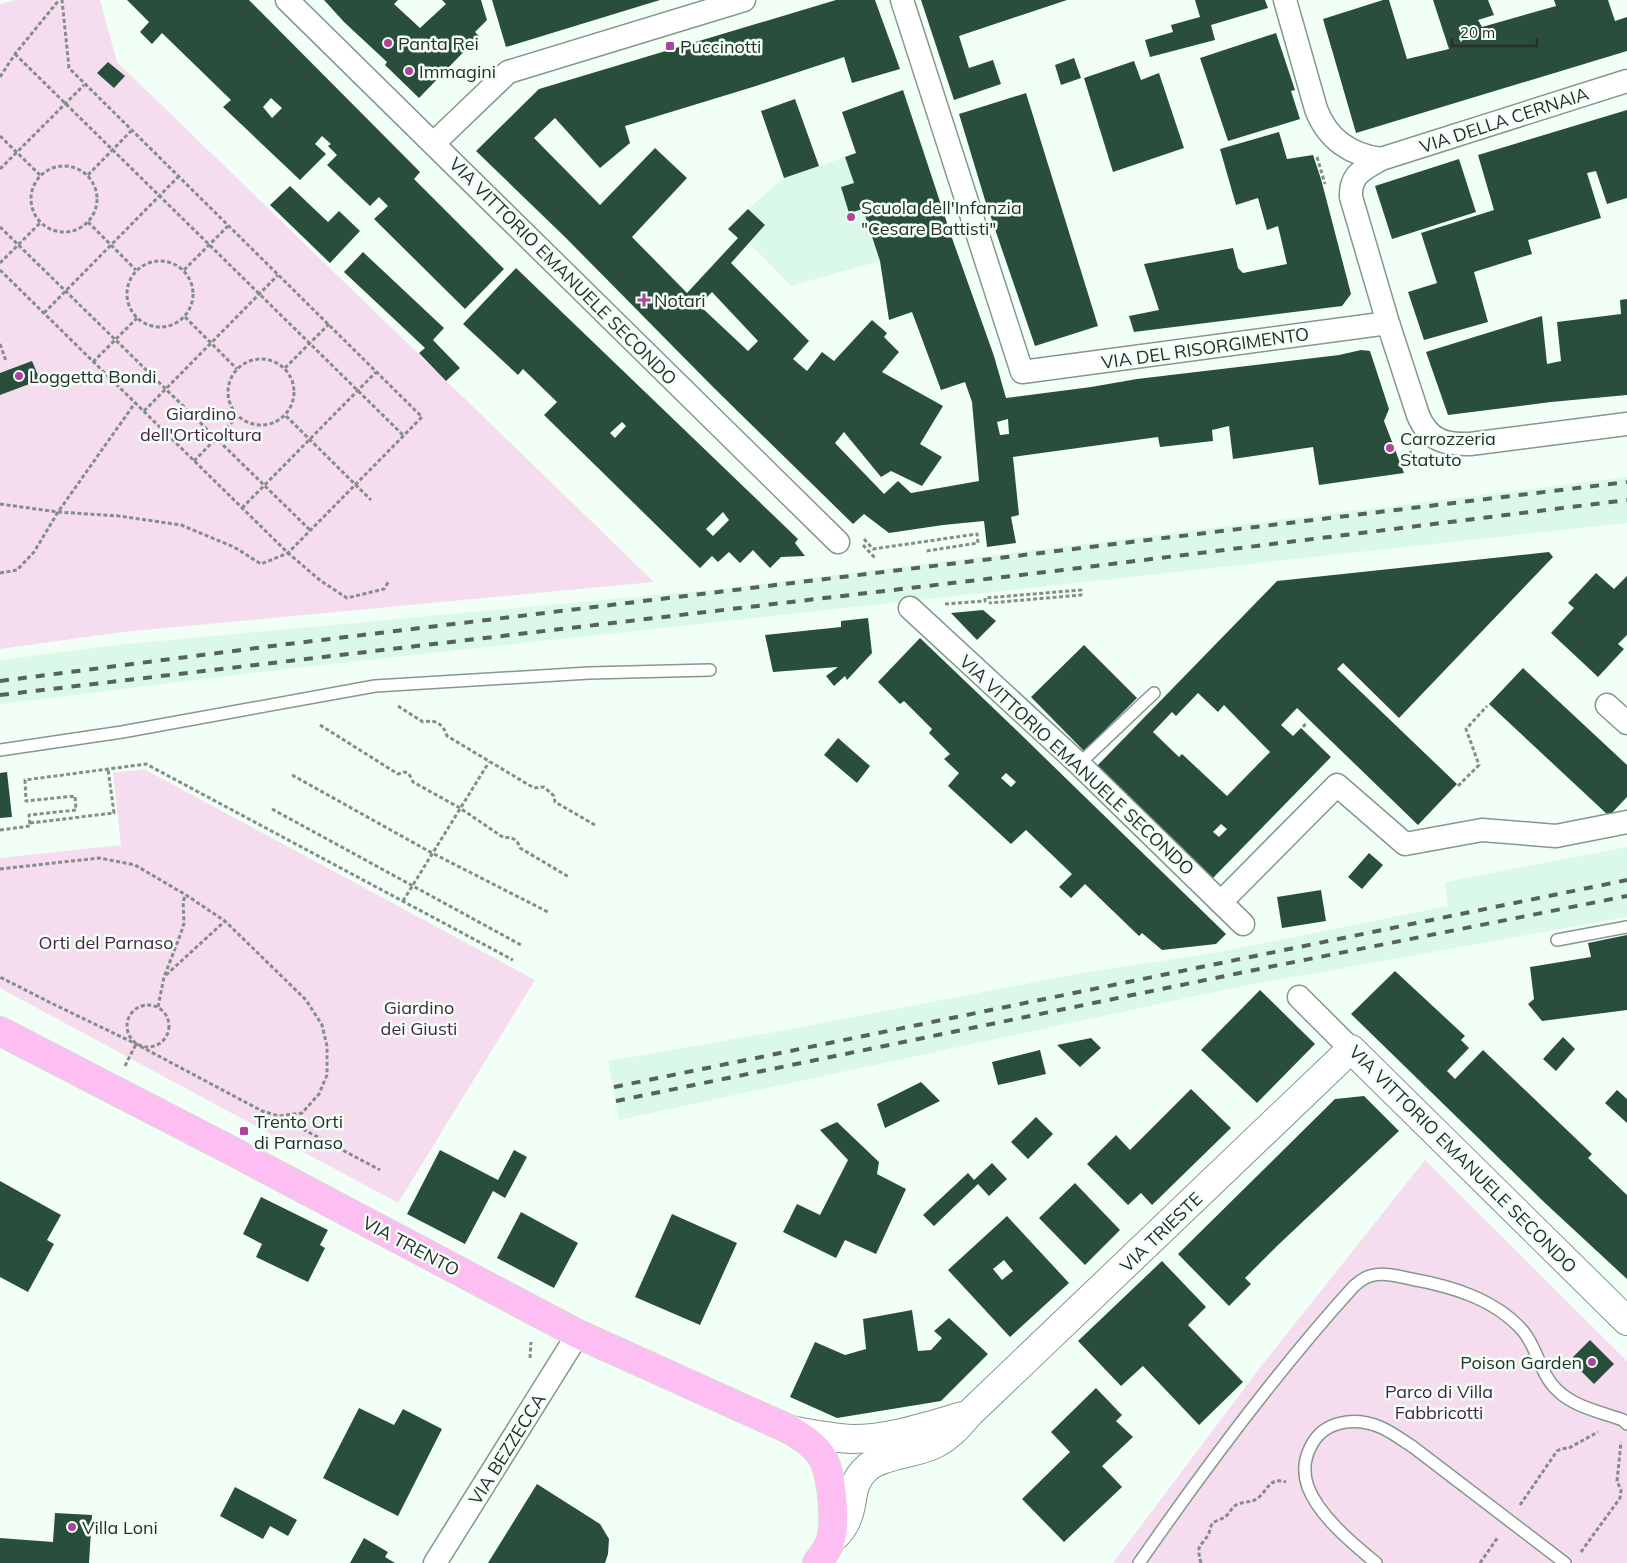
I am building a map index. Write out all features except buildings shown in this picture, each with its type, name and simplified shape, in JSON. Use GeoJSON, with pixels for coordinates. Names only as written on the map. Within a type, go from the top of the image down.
{"type":"FeatureCollection","features":[{"type":"Feature","properties":{"kind":"main road","name":"VIA TRENTO"},"geometry":{"type":"LineString","coordinates":[[0,1031],[578,1334],[791,1430],[813,1445],[822,1457],[832,1488],[831,1540]]}},
{"type":"Feature","properties":{"kind":"main road","name":"VIA TRIESTE"},"geometry":{"type":"LineString","coordinates":[[817,1563],[831,1540]]}},
{"type":"Feature","properties":{"kind":"street","name":"VIA VITTORIO EMANUELE SECONDO"},"geometry":{"type":"LineString","coordinates":[[287,0],[847,540]]}},
{"type":"Feature","properties":{"kind":"street"},"geometry":{"type":"LineString","coordinates":[[434,143],[508,72],[744,0]]}},
{"type":"Feature","properties":{"kind":"street","name":"VIA DEL RISORGIMENTO"},"geometry":{"type":"LineString","coordinates":[[902,0],[1022,372],[1388,323]]}},
{"type":"Feature","properties":{"kind":"street"},"geometry":{"type":"LineString","coordinates":[[1285,0],[1316,110],[1322,123],[1346,148],[1367,157],[1381,160]]}},
{"type":"Feature","properties":{"kind":"street","name":"VIA DELLA CERNAIA"},"geometry":{"type":"LineString","coordinates":[[1627,81],[1381,160],[1357,174],[1350,188],[1388,323],[1421,423],[1431,435],[1454,445],[1627,424]]}},
{"type":"Feature","properties":{"kind":"street","name":"VIA VITTORIO EMANUELE SECONDO"},"geometry":{"type":"LineString","coordinates":[[910,608],[1078,764],[1243,924]]}},
{"type":"Feature","properties":{"kind":"street"},"geometry":{"type":"LineString","coordinates":[[1607,705],[1627,723]]}},
{"type":"Feature","properties":{"kind":"street"},"geometry":{"type":"LineString","coordinates":[[1221,902],[1337,785],[1405,844],[1482,830],[1556,836],[1627,822]]}},
{"type":"Feature","properties":{"kind":"street","name":"VIA VITTORIO EMANUELE SECONDO"},"geometry":{"type":"LineString","coordinates":[[1299,997],[1627,1320]]}},
{"type":"Feature","properties":{"kind":"street","name":"VIA TRIESTE"},"geometry":{"type":"LineString","coordinates":[[831,1540],[845,1524],[854,1484],[866,1468],[877,1461],[934,1445],[950,1435],[1351,1049]]}},
{"type":"Feature","properties":{"kind":"street","name":"VIA BEZZECCA"},"geometry":{"type":"LineString","coordinates":[[435,1563],[578,1334]]}},
{"type":"Feature","properties":{"kind":"street","name":"VIA TRIESTE"},"geometry":{"type":"LineString","coordinates":[[791,1430],[825,1437],[854,1439],[906,1431],[970,1414]]}},
{"type":"Feature","properties":{"kind":"lane"},"geometry":{"type":"LineString","coordinates":[[0,750],[122,732],[375,686],[589,674],[710,670]]}},
{"type":"Feature","properties":{"kind":"lane"},"geometry":{"type":"LineString","coordinates":[[1078,764],[1154,693]]}},
{"type":"Feature","properties":{"kind":"lane"},"geometry":{"type":"LineString","coordinates":[[1557,940],[1627,928]]}},
{"type":"Feature","properties":{"kind":"lane"},"geometry":{"type":"LineString","coordinates":[[1139,1563],[1172,1515],[1272,1385],[1354,1286],[1362,1279],[1370,1276],[1398,1276],[1432,1283],[1470,1295],[1492,1306],[1522,1330],[1530,1340],[1544,1372],[1557,1391],[1576,1403],[1626,1420]]}},
{"type":"Feature","properties":{"kind":"lane"},"geometry":{"type":"LineString","coordinates":[[1376,1563],[1348,1539],[1322,1511],[1310,1492],[1304,1476],[1305,1459],[1316,1437],[1326,1428],[1337,1423],[1356,1422],[1382,1428],[1413,1447],[1565,1563]]}},
{"type":"Feature","properties":{"kind":"path"},"geometry":{"type":"LineString","coordinates":[[0,77],[15,54],[60,0]]}},
{"type":"Feature","properties":{"kind":"path"},"geometry":{"type":"LineString","coordinates":[[0,504],[58,512],[119,516],[181,525],[234,547],[261,564],[288,553],[422,417],[84,85],[69,68],[60,0]]}},
{"type":"Feature","properties":{"kind":"path"},"geometry":{"type":"LineString","coordinates":[[15,54],[404,436]]}},
{"type":"Feature","properties":{"kind":"path"},"geometry":{"type":"LineString","coordinates":[[0,169],[84,85]]}},
{"type":"Feature","properties":{"kind":"path"},"geometry":{"type":"LineString","coordinates":[[88,175],[131,131]]}},
{"type":"Feature","properties":{"kind":"path"},"geometry":{"type":"LineString","coordinates":[[0,136],[40,175]]}},
{"type":"Feature","properties":{"kind":"path"},"geometry":{"type":"LineString","coordinates":[[64,165],[77,168],[88,175],[95,186],[98,199],[96,212],[88,222],[77,230],[64,233],[51,230],[40,223],[33,212],[30,199],[33,186],[40,175],[51,168],[64,165]]}},
{"type":"Feature","properties":{"kind":"path"},"geometry":{"type":"LineString","coordinates":[[44,313],[178,177]]}},
{"type":"Feature","properties":{"kind":"path"},"geometry":{"type":"LineString","coordinates":[[88,222],[136,270]]}},
{"type":"Feature","properties":{"kind":"path"},"geometry":{"type":"LineString","coordinates":[[0,263],[40,223]]}},
{"type":"Feature","properties":{"kind":"path"},"geometry":{"type":"LineString","coordinates":[[184,270],[228,226]]}},
{"type":"Feature","properties":{"kind":"path"},"geometry":{"type":"LineString","coordinates":[[0,227],[310,530]]}},
{"type":"Feature","properties":{"kind":"path"},"geometry":{"type":"LineString","coordinates":[[160,260],[173,262],[184,270],[192,281],[194,293],[192,306],[185,317],[174,325],[161,328],[148,325],[137,318],[129,307],[126,294],[129,281],[136,270],[147,262],[160,260]]}},
{"type":"Feature","properties":{"kind":"path"},"geometry":{"type":"LineString","coordinates":[[0,270],[288,553],[321,581],[347,598],[384,589],[389,581]]}},
{"type":"Feature","properties":{"kind":"path"},"geometry":{"type":"LineString","coordinates":[[144,411],[278,275]]}},
{"type":"Feature","properties":{"kind":"path"},"geometry":{"type":"LineString","coordinates":[[185,317],[237,369]]}},
{"type":"Feature","properties":{"kind":"path"},"geometry":{"type":"LineString","coordinates":[[93,362],[137,318]]}},
{"type":"Feature","properties":{"kind":"path"},"geometry":{"type":"LineString","coordinates":[[285,368],[328,324]]}},
{"type":"Feature","properties":{"kind":"path"},"geometry":{"type":"LineString","coordinates":[[0,344],[6,361]]}},
{"type":"Feature","properties":{"kind":"path"},"geometry":{"type":"LineString","coordinates":[[261,358],[274,361],[285,368],[292,379],[295,392],[293,405],[285,416],[274,424],[261,426],[248,424],[238,416],[230,405],[228,393],[230,380],[237,369],[248,361],[261,358]]}},
{"type":"Feature","properties":{"kind":"path"},"geometry":{"type":"LineString","coordinates":[[242,508],[376,372]]}},
{"type":"Feature","properties":{"kind":"path"},"geometry":{"type":"LineString","coordinates":[[0,573],[18,570],[34,552],[58,512],[135,403]]}},
{"type":"Feature","properties":{"kind":"path"},"geometry":{"type":"LineString","coordinates":[[194,461],[238,416]]}},
{"type":"Feature","properties":{"kind":"path"},"geometry":{"type":"LineString","coordinates":[[285,416],[371,500]]}},
{"type":"Feature","properties":{"kind":"path"},"geometry":{"type":"LineString","coordinates":[[1409,451],[1416,469]]}},
{"type":"Feature","properties":{"kind":"path"},"geometry":{"type":"LineString","coordinates":[[862,538],[873,549],[977,534],[978,543],[926,551]]}},
{"type":"Feature","properties":{"kind":"path"},"geometry":{"type":"LineString","coordinates":[[847,540],[875,558]]}},
{"type":"Feature","properties":{"kind":"path"},"geometry":{"type":"LineString","coordinates":[[944,604],[985,601],[985,598],[1081,590],[1082,595],[989,603]]}},
{"type":"Feature","properties":{"kind":"path"},"geometry":{"type":"LineString","coordinates":[[394,703],[423,722],[430,720],[437,722],[443,726],[447,736],[534,788],[544,787],[551,791],[555,802],[595,825]]}},
{"type":"Feature","properties":{"kind":"path"},"geometry":{"type":"LineString","coordinates":[[1458,786],[1479,765],[1466,729],[1487,706]]}},
{"type":"Feature","properties":{"kind":"path"},"geometry":{"type":"LineString","coordinates":[[1303,727],[1307,722]]}},
{"type":"Feature","properties":{"kind":"path"},"geometry":{"type":"LineString","coordinates":[[320,725],[398,774],[405,772],[409,774],[413,782],[460,808],[504,838],[514,839],[520,848],[568,877]]}},
{"type":"Feature","properties":{"kind":"path"},"geometry":{"type":"LineString","coordinates":[[403,902],[489,762]]}},
{"type":"Feature","properties":{"kind":"path"},"geometry":{"type":"LineString","coordinates":[[30,823],[29,815],[76,810],[75,796],[26,801],[25,780],[146,764],[513,960]]}},
{"type":"Feature","properties":{"kind":"path"},"geometry":{"type":"LineString","coordinates":[[0,830],[30,826],[30,823],[114,813],[108,769]]}},
{"type":"Feature","properties":{"kind":"path"},"geometry":{"type":"LineString","coordinates":[[292,774],[432,853],[548,912]]}},
{"type":"Feature","properties":{"kind":"path"},"geometry":{"type":"LineString","coordinates":[[272,808],[521,945]]}},
{"type":"Feature","properties":{"kind":"path"},"geometry":{"type":"LineString","coordinates":[[0,869],[99,858],[135,865],[225,921],[306,1000],[322,1025],[327,1046],[327,1075],[319,1094],[302,1113],[279,1116]]}},
{"type":"Feature","properties":{"kind":"path"},"geometry":{"type":"LineString","coordinates":[[158,1007],[164,977],[184,923],[183,901],[186,895]]}},
{"type":"Feature","properties":{"kind":"path"},"geometry":{"type":"LineString","coordinates":[[164,977],[225,921]]}},
{"type":"Feature","properties":{"kind":"path"},"geometry":{"type":"LineString","coordinates":[[0,977],[136,1044],[262,1112],[279,1116],[380,1170]]}},
{"type":"Feature","properties":{"kind":"path"},"geometry":{"type":"LineString","coordinates":[[143,1005],[158,1007],[169,1021],[169,1030],[166,1037],[160,1044],[152,1047],[136,1044],[130,1038],[127,1031],[126,1022],[130,1015],[135,1008],[143,1005]]}},
{"type":"Feature","properties":{"kind":"path"},"geometry":{"type":"LineString","coordinates":[[124,1068],[136,1044]]}},
{"type":"Feature","properties":{"kind":"path"},"geometry":{"type":"LineString","coordinates":[[1579,1556],[1620,1498],[1621,1488],[1617,1481],[1626,1420]]}},
{"type":"Feature","properties":{"kind":"path"},"geometry":{"type":"LineString","coordinates":[[1509,1521],[1556,1451],[1569,1448]]}},
{"type":"Feature","properties":{"kind":"path"},"geometry":{"type":"LineString","coordinates":[[1201,1563],[1199,1548],[1210,1533],[1214,1522],[1223,1518],[1237,1504],[1250,1502],[1258,1497],[1271,1483],[1277,1481],[1293,1483],[1304,1476]]}},
{"type":"Feature","properties":{"kind":"path"},"geometry":{"type":"LineString","coordinates":[[1480,1563],[1494,1543]]}},
{"type":"Feature","properties":{"kind":"shaded area","name":"Scuola dell'Infanzia \"Cesare Battisti\""},"geometry":{"type":"Polygon","coordinates":[[[918,132],[952,238],[791,286],[749,243],[765,225],[748,209],[784,178],[918,132]]]}},
{"type":"Feature","properties":{"kind":"shaded area"},"geometry":{"type":"Polygon","coordinates":[[[1627,477],[1627,523],[304,667],[0,704],[0,660],[126,644],[711,590],[1627,477]]]}},
{"type":"Feature","properties":{"kind":"shaded area"},"geometry":{"type":"Polygon","coordinates":[[[1627,847],[1627,917],[1243,986],[619,1120],[608,1061],[786,1030],[1082,973],[1220,952],[1448,906],[1445,882],[1627,847]]]}},
{"type":"Feature","properties":{"kind":"green space","name":"Giardino dell'Orticoltura"},"geometry":{"type":"Polygon","coordinates":[[[16,0],[100,0],[117,62],[654,582],[123,632],[0,649],[0,4],[16,0]]]}},
{"type":"Feature","properties":{"kind":"green space"},"geometry":{"type":"Polygon","coordinates":[[[144,769],[535,980],[398,1203],[0,988],[0,858],[121,845],[113,773],[144,769]]]}},
{"type":"Feature","properties":{"kind":"green space","name":"Parco di Villa Fabbricotti"},"geometry":{"type":"Polygon","coordinates":[[[1425,1160],[1627,1361],[1627,1563],[1113,1563],[1262,1365],[1425,1160]]]}},
{"type":"Feature","properties":{"kind":"railway"},"geometry":{"type":"LineString","coordinates":[[0,681],[280,645],[1627,482]]}},
{"type":"Feature","properties":{"kind":"railway"},"geometry":{"type":"LineString","coordinates":[[0,695],[1063,570],[1627,500]]}},
{"type":"Feature","properties":{"kind":"railway"},"geometry":{"type":"LineString","coordinates":[[614,1087],[1627,880]]}},
{"type":"Feature","properties":{"kind":"railway"},"geometry":{"type":"LineString","coordinates":[[616,1101],[1269,967],[1627,896]]}},
{"type":"Feature","properties":{"kind":"place","name":"Panta Rei"},"geometry":{"type":"Point","coordinates":[388,43]}},
{"type":"Feature","properties":{"kind":"place","name":"Puccinotti"},"geometry":{"type":"Point","coordinates":[670,46]}},
{"type":"Feature","properties":{"kind":"place","name":"Immagini"},"geometry":{"type":"Point","coordinates":[409,71]}},
{"type":"Feature","properties":{"kind":"place","name":"Scuola dell'Infanzia \"Cesare Battisti\""},"geometry":{"type":"Point","coordinates":[851,217]}},
{"type":"Feature","properties":{"kind":"place","name":"Notari"},"geometry":{"type":"Point","coordinates":[644,300]}},
{"type":"Feature","properties":{"kind":"place","name":"Loggetta Bondi"},"geometry":{"type":"Point","coordinates":[19,376]}},
{"type":"Feature","properties":{"kind":"place","name":"Carrozzeria Statuto"},"geometry":{"type":"Point","coordinates":[1390,448]}},
{"type":"Feature","properties":{"kind":"place","name":"Trento Orti di Parnaso"},"geometry":{"type":"Point","coordinates":[244,1131]}},
{"type":"Feature","properties":{"kind":"place","name":"Poison Garden"},"geometry":{"type":"Point","coordinates":[1592,1362]}},
{"type":"Feature","properties":{"kind":"place","name":"Villa Loni"},"geometry":{"type":"Point","coordinates":[72,1527]}},
{"type":"Feature","properties":{"kind":"park label","name":"Orti del Parnaso"},"geometry":{"type":"Point","coordinates":[106,942]}},
{"type":"Feature","properties":{"kind":"park label","name":"Giardino dei Giusti"},"geometry":{"type":"Point","coordinates":[419,1017]}}]}
